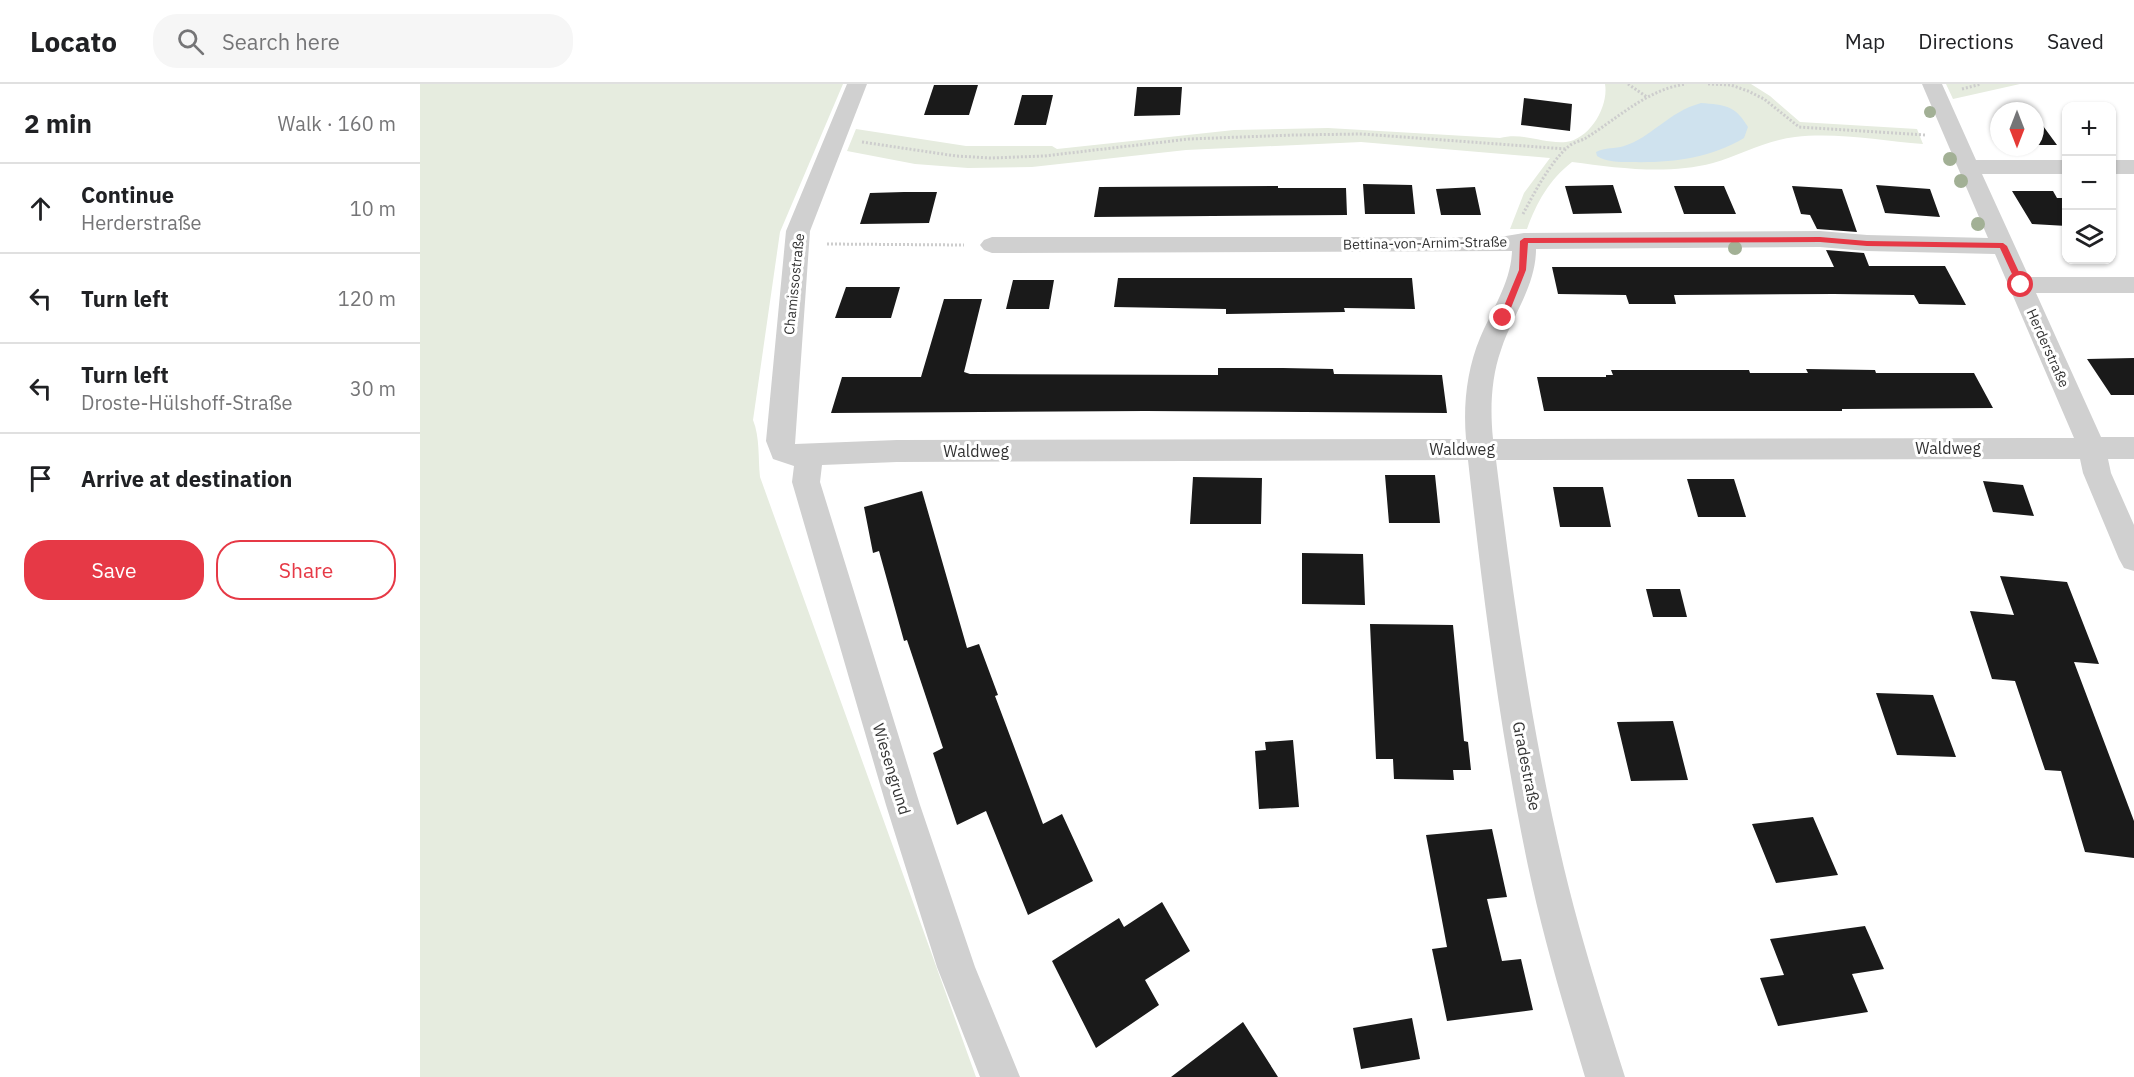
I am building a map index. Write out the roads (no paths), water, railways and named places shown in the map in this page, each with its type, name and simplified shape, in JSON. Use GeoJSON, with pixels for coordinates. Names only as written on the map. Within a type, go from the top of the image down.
{"type":"FeatureCollection","features":[{"type":"Feature","properties":{"kind":"street","name":"Chamissostraße"},"geometry":{"type":"LineString","coordinates":[[799,455],[783,451],[780,441],[796,244],[801,222],[857,84]]}},
{"type":"Feature","properties":{"kind":"street","name":"Herderstraße"},"geometry":{"type":"LineString","coordinates":[[1932,84],[2092,448],[2097,473],[2134,559]]}},
{"type":"Feature","properties":{"kind":"street"},"geometry":{"type":"LineString","coordinates":[[1968,166],[2062,167]]}},
{"type":"Feature","properties":{"kind":"street"},"geometry":{"type":"LineString","coordinates":[[2116,167],[2134,167]]}},
{"type":"Feature","properties":{"kind":"street","name":"Bettina-von-Arnim-Straße"},"geometry":{"type":"LineString","coordinates":[[992,245],[1500,244],[1524,241],[1820,239],[1867,243],[2003,246]]}},
{"type":"Feature","properties":{"kind":"street","name":"Gradestraße"},"geometry":{"type":"LineString","coordinates":[[1524,241],[1522,270],[1483,366],[1479,394],[1481,449],[1514,701],[1535,809],[1561,929],[1605,1077]]}},
{"type":"Feature","properties":{"kind":"street"},"geometry":{"type":"LineString","coordinates":[[2021,285],[2134,285]]}},
{"type":"Feature","properties":{"kind":"street","name":"Waldweg"},"geometry":{"type":"LineString","coordinates":[[799,455],[909,451],[2134,448]]}},
{"type":"Feature","properties":{"kind":"street","name":"Wiesengrund"},"geometry":{"type":"LineString","coordinates":[[799,455],[903,805],[956,968],[999,1077]]}},
{"type":"Feature","properties":{"kind":"water"},"geometry":{"type":"Polygon","coordinates":[[[1701,103],[1723,106],[1739,114],[1748,127],[1744,138],[1717,151],[1674,160],[1617,162],[1597,156],[1596,152],[1599,150],[1621,147],[1634,142],[1679,112],[1701,103]]]}}]}
